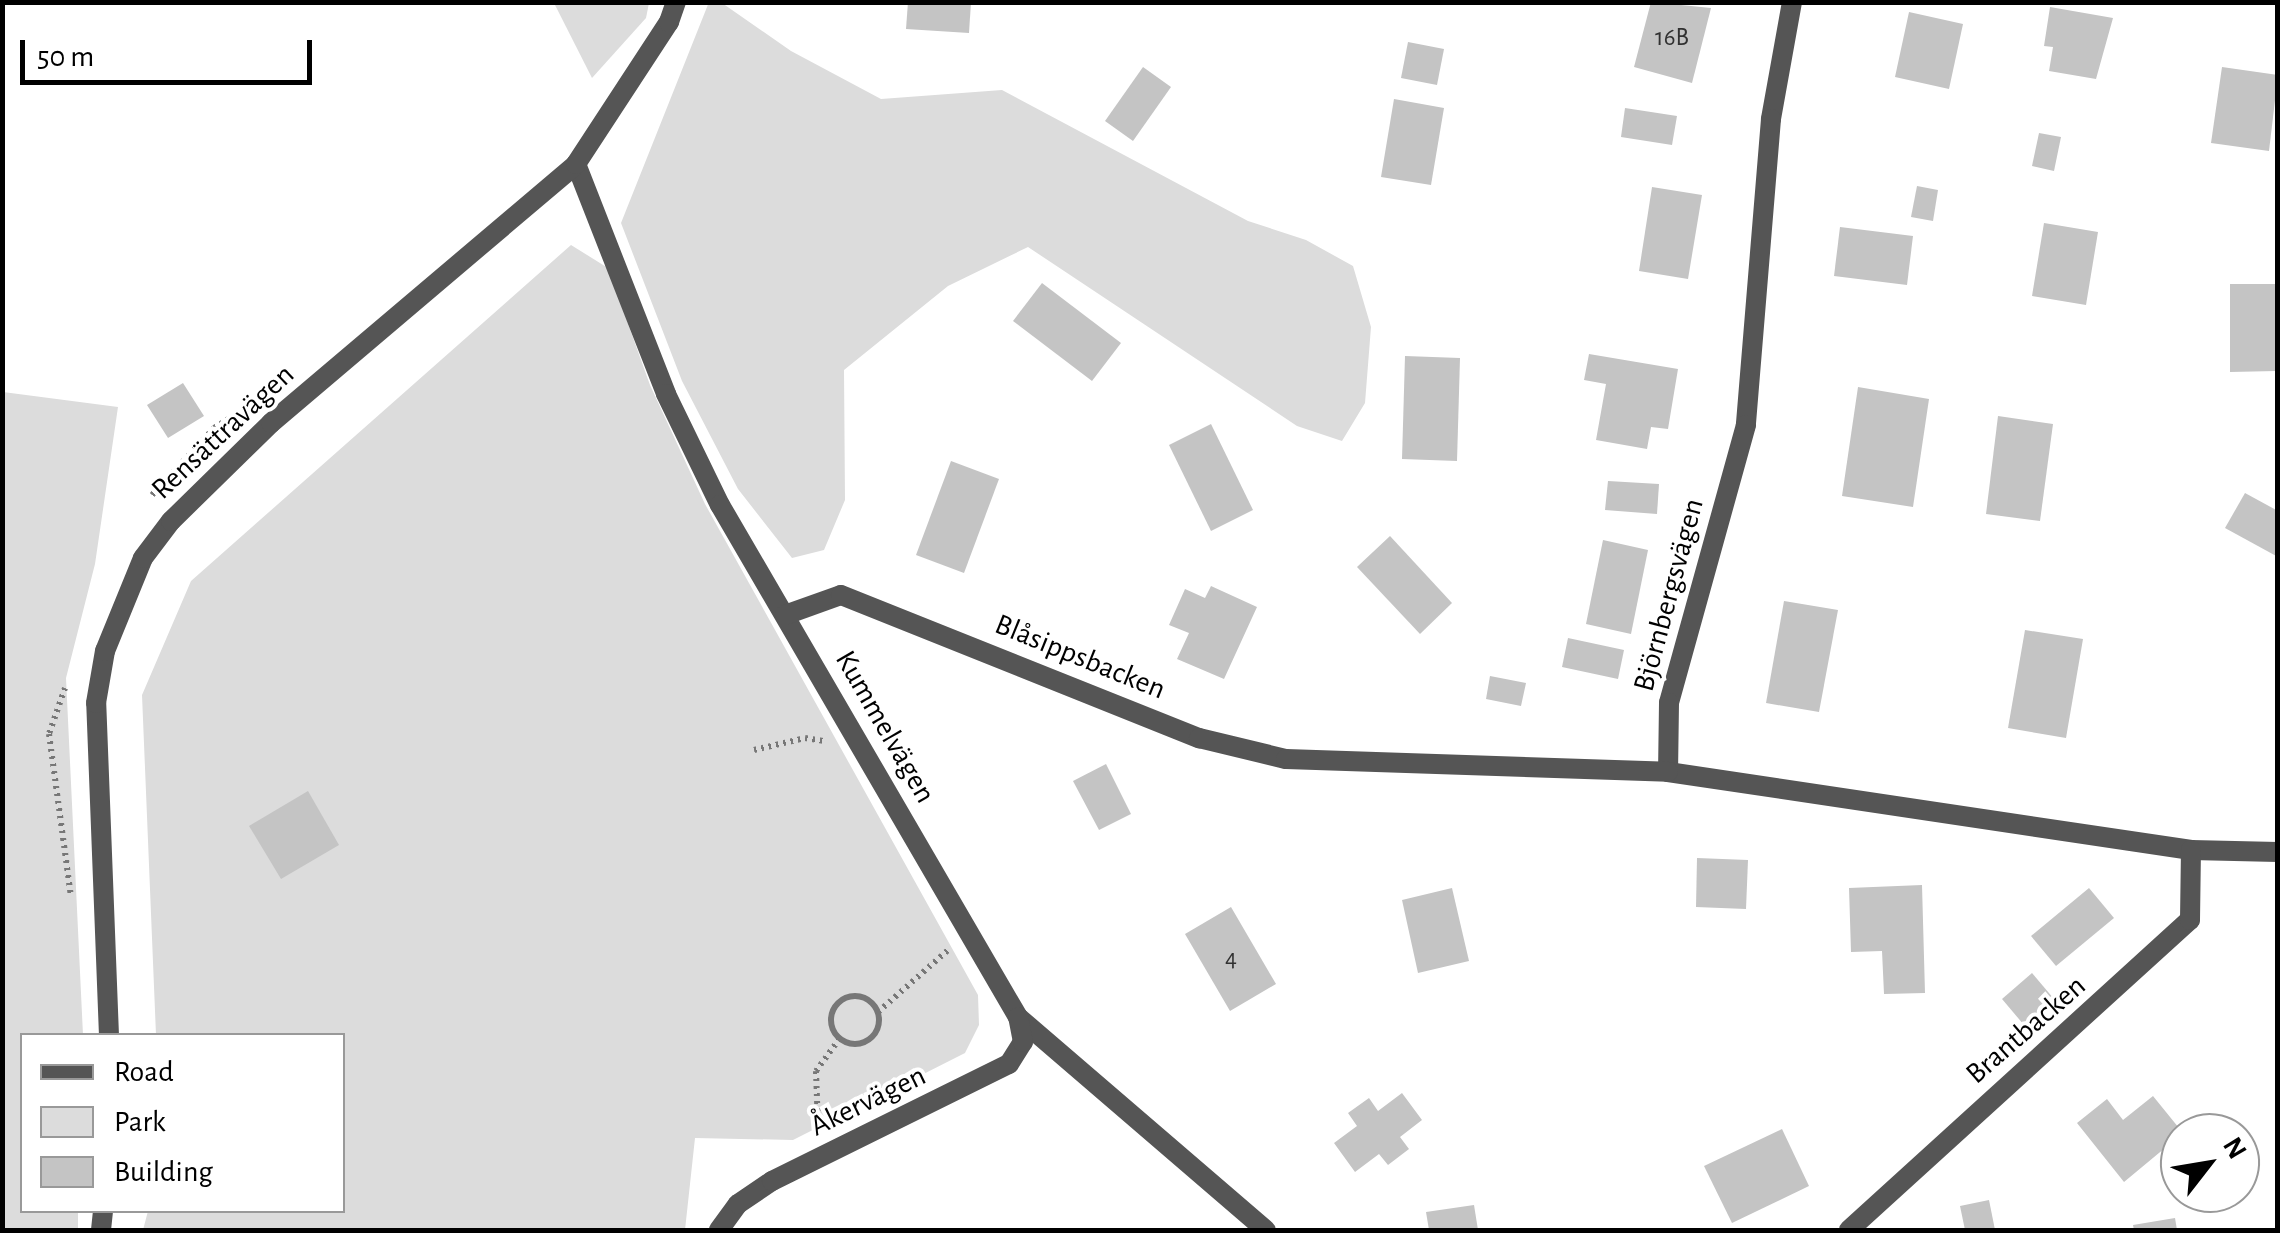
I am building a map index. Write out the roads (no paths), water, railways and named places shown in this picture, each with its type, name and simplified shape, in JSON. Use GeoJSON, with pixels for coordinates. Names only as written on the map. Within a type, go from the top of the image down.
{"type":"FeatureCollection","features":[{"type":"Feature","properties":{"kind":"street","name":"Rensättravägen"},"geometry":{"type":"LineString","coordinates":[[109,1033],[96,703],[105,650],[143,558],[171,520],[271,423],[576,164],[669,22],[676,2]]}},
{"type":"Feature","properties":{"kind":"street","name":"Björnbergsvägen"},"geometry":{"type":"LineString","coordinates":[[1668,772],[1669,703],[1746,426],[1771,119],[1792,2]]}},
{"type":"Feature","properties":{"kind":"street","name":"Kummelvägen"},"geometry":{"type":"LineString","coordinates":[[576,164],[666,394],[720,504],[1018,1017],[1266,1230]]}},
{"type":"Feature","properties":{"kind":"street","name":"Blåsippsbacken"},"geometry":{"type":"LineString","coordinates":[[786,615],[841,595],[1199,738],[1286,759],[1360,766],[1597,765],[1668,772]]}},
{"type":"Feature","properties":{"kind":"street"},"geometry":{"type":"LineString","coordinates":[[1668,772],[2191,850],[2278,852]]}},
{"type":"Feature","properties":{"kind":"street","name":"Brantbacken"},"geometry":{"type":"LineString","coordinates":[[1849,1230],[2190,920],[2191,850]]}},
{"type":"Feature","properties":{"kind":"street","name":"Åkervägen"},"geometry":{"type":"LineString","coordinates":[[720,1230],[738,1204],[822,1157],[1009,1064],[1023,1042],[1018,1017]]}}]}
